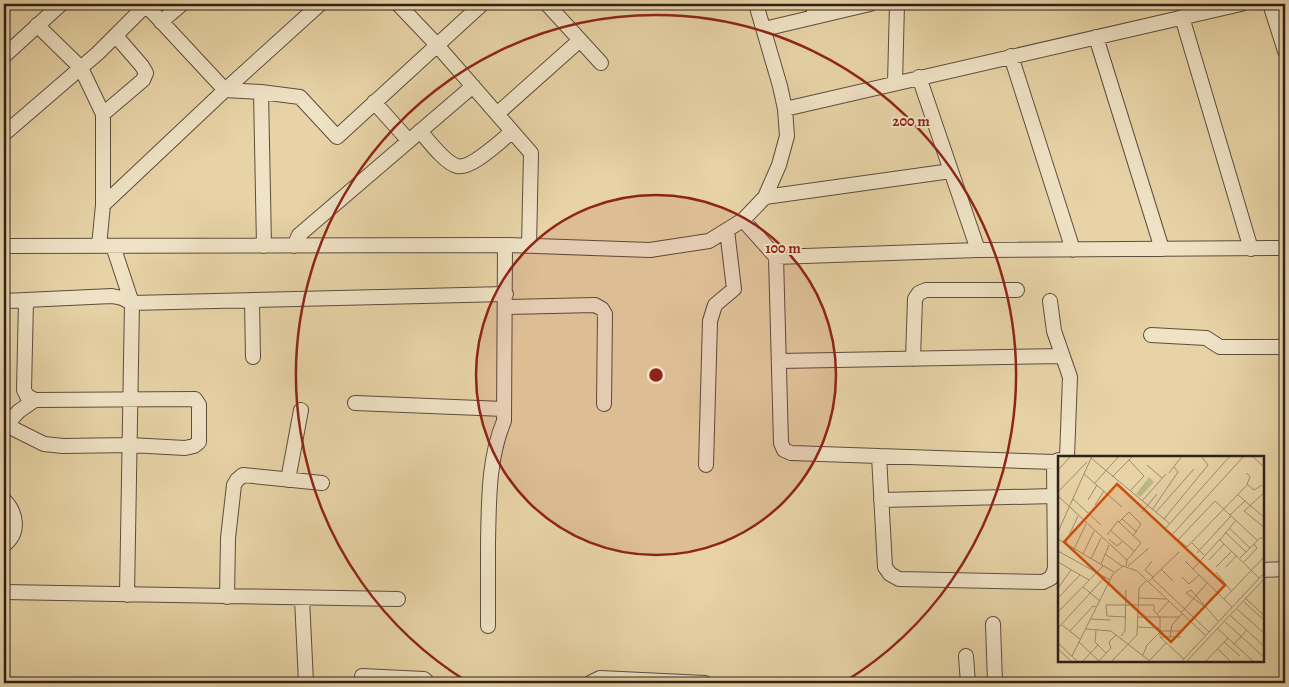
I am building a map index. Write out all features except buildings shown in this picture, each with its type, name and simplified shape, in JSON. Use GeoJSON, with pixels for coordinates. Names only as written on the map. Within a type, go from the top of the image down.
{"type":"FeatureCollection","features":[{"type":"Feature","properties":{"kind":"street"},"geometry":{"type":"LineString","coordinates":[[4,56],[61,4]]}},
{"type":"Feature","properties":{"kind":"street"},"geometry":{"type":"LineString","coordinates":[[4,134],[116,36],[145,4],[225,90],[300,97],[337,136],[482,4]]}},
{"type":"Feature","properties":{"kind":"street"},"geometry":{"type":"LineString","coordinates":[[161,22],[182,4]]}},
{"type":"Feature","properties":{"kind":"street"},"geometry":{"type":"LineString","coordinates":[[103,205],[320,4]]}},
{"type":"Feature","properties":{"kind":"street"},"geometry":{"type":"LineString","coordinates":[[398,4],[436,44],[531,153],[529,246]]}},
{"type":"Feature","properties":{"kind":"street"},"geometry":{"type":"LineString","coordinates":[[547,4],[601,63]]}},
{"type":"Feature","properties":{"kind":"street"},"geometry":{"type":"LineString","coordinates":[[4,246],[529,246],[650,250],[709,241],[743,220],[765,197],[779,165],[787,136],[785,109],[756,4]]}},
{"type":"Feature","properties":{"kind":"street"},"geometry":{"type":"LineString","coordinates":[[764,29],[814,10],[870,4]]}},
{"type":"Feature","properties":{"kind":"street"},"geometry":{"type":"LineString","coordinates":[[895,83],[897,4]]}},
{"type":"Feature","properties":{"kind":"street"},"geometry":{"type":"LineString","coordinates":[[785,109],[1241,4]]}},
{"type":"Feature","properties":{"kind":"street"},"geometry":{"type":"LineString","coordinates":[[1270,4],[1285,51]]}},
{"type":"Feature","properties":{"kind":"street"},"geometry":{"type":"LineString","coordinates":[[1182,17],[1250,249]]}},
{"type":"Feature","properties":{"kind":"street"},"geometry":{"type":"LineString","coordinates":[[37,25],[81,68],[103,114],[103,205],[106,246],[132,303],[127,595]]}},
{"type":"Feature","properties":{"kind":"street"},"geometry":{"type":"LineString","coordinates":[[103,114],[143,80],[146,73],[116,36]]}},
{"type":"Feature","properties":{"kind":"street"},"geometry":{"type":"LineString","coordinates":[[1096,37],[1162,249]]}},
{"type":"Feature","properties":{"kind":"street"},"geometry":{"type":"LineString","coordinates":[[497,114],[580,40]]}},
{"type":"Feature","properties":{"kind":"street"},"geometry":{"type":"LineString","coordinates":[[1011,56],[1073,250]]}},
{"type":"Feature","properties":{"kind":"street"},"geometry":{"type":"LineString","coordinates":[[920,78],[978,250]]}},
{"type":"Feature","properties":{"kind":"street"},"geometry":{"type":"LineString","coordinates":[[294,246],[299,235],[473,86]]}},
{"type":"Feature","properties":{"kind":"street"},"geometry":{"type":"LineString","coordinates":[[261,92],[264,246]]}},
{"type":"Feature","properties":{"kind":"street"},"geometry":{"type":"LineString","coordinates":[[374,102],[409,141]]}},
{"type":"Feature","properties":{"kind":"street"},"geometry":{"type":"LineString","coordinates":[[420,131],[444,157],[456,166],[465,166],[512,132]]}},
{"type":"Feature","properties":{"kind":"street"},"geometry":{"type":"LineString","coordinates":[[765,197],[951,171]]}},
{"type":"Feature","properties":{"kind":"street"},"geometry":{"type":"LineString","coordinates":[[743,220],[776,257],[781,443],[784,450],[791,454],[1058,460]]}},
{"type":"Feature","properties":{"kind":"street"},"geometry":{"type":"LineString","coordinates":[[706,464],[710,321],[715,305],[734,289],[728,230]]}},
{"type":"Feature","properties":{"kind":"street"},"geometry":{"type":"LineString","coordinates":[[488,626],[489,515],[492,466],[496,440],[504,421],[505,246]]}},
{"type":"Feature","properties":{"kind":"street"},"geometry":{"type":"LineString","coordinates":[[776,257],[978,250],[1285,248]]}},
{"type":"Feature","properties":{"kind":"street"},"geometry":{"type":"LineString","coordinates":[[913,359],[915,299],[919,293],[926,290],[1017,290]]}},
{"type":"Feature","properties":{"kind":"street"},"geometry":{"type":"LineString","coordinates":[[4,301],[112,296],[132,303],[252,300],[506,301],[595,305],[606,314],[604,404]]}},
{"type":"Feature","properties":{"kind":"street"},"geometry":{"type":"LineString","coordinates":[[26,300],[24,390],[27,396],[35,400],[195,399],[200,405],[199,442],[194,446],[185,448],[44,444],[5,424],[35,400]]}},
{"type":"Feature","properties":{"kind":"street"},"geometry":{"type":"LineString","coordinates":[[252,300],[252,357]]}},
{"type":"Feature","properties":{"kind":"street"},"geometry":{"type":"LineString","coordinates":[[1050,301],[1054,331],[1070,376],[1060,456]]}},
{"type":"Feature","properties":{"kind":"street"},"geometry":{"type":"LineString","coordinates":[[1151,334],[1206,338],[1220,347],[1285,348]]}},
{"type":"Feature","properties":{"kind":"street"},"geometry":{"type":"LineString","coordinates":[[779,361],[1062,356]]}},
{"type":"Feature","properties":{"kind":"street"},"geometry":{"type":"LineString","coordinates":[[355,403],[504,409]]}},
{"type":"Feature","properties":{"kind":"street"},"geometry":{"type":"LineString","coordinates":[[288,480],[301,410]]}},
{"type":"Feature","properties":{"kind":"street"},"geometry":{"type":"LineString","coordinates":[[878,456],[885,567],[890,574],[899,579],[1043,582],[1051,578],[1055,568],[1054,496],[1058,472]]}},
{"type":"Feature","properties":{"kind":"street"},"geometry":{"type":"LineString","coordinates":[[227,596],[228,538],[234,485],[237,480],[243,475],[322,483]]}},
{"type":"Feature","properties":{"kind":"street"},"geometry":{"type":"LineString","coordinates":[[881,500],[1054,496]]}},
{"type":"Feature","properties":{"kind":"street"},"geometry":{"type":"LineString","coordinates":[[4,500],[11,507],[15,518],[15,530],[4,545]]}},
{"type":"Feature","properties":{"kind":"street"},"geometry":{"type":"LineString","coordinates":[[1264,570],[1285,569]]}},
{"type":"Feature","properties":{"kind":"street"},"geometry":{"type":"LineString","coordinates":[[4,592],[398,599]]}},
{"type":"Feature","properties":{"kind":"street"},"geometry":{"type":"LineString","coordinates":[[302,598],[306,683]]}},
{"type":"Feature","properties":{"kind":"street"},"geometry":{"type":"LineString","coordinates":[[993,624],[995,683]]}},
{"type":"Feature","properties":{"kind":"street"},"geometry":{"type":"LineString","coordinates":[[966,656],[968,683]]}},
{"type":"Feature","properties":{"kind":"street"},"geometry":{"type":"LineString","coordinates":[[362,676],[424,679],[428,683]]}},
{"type":"Feature","properties":{"kind":"street"},"geometry":{"type":"LineString","coordinates":[[590,683],[600,678],[705,683]]}}]}
